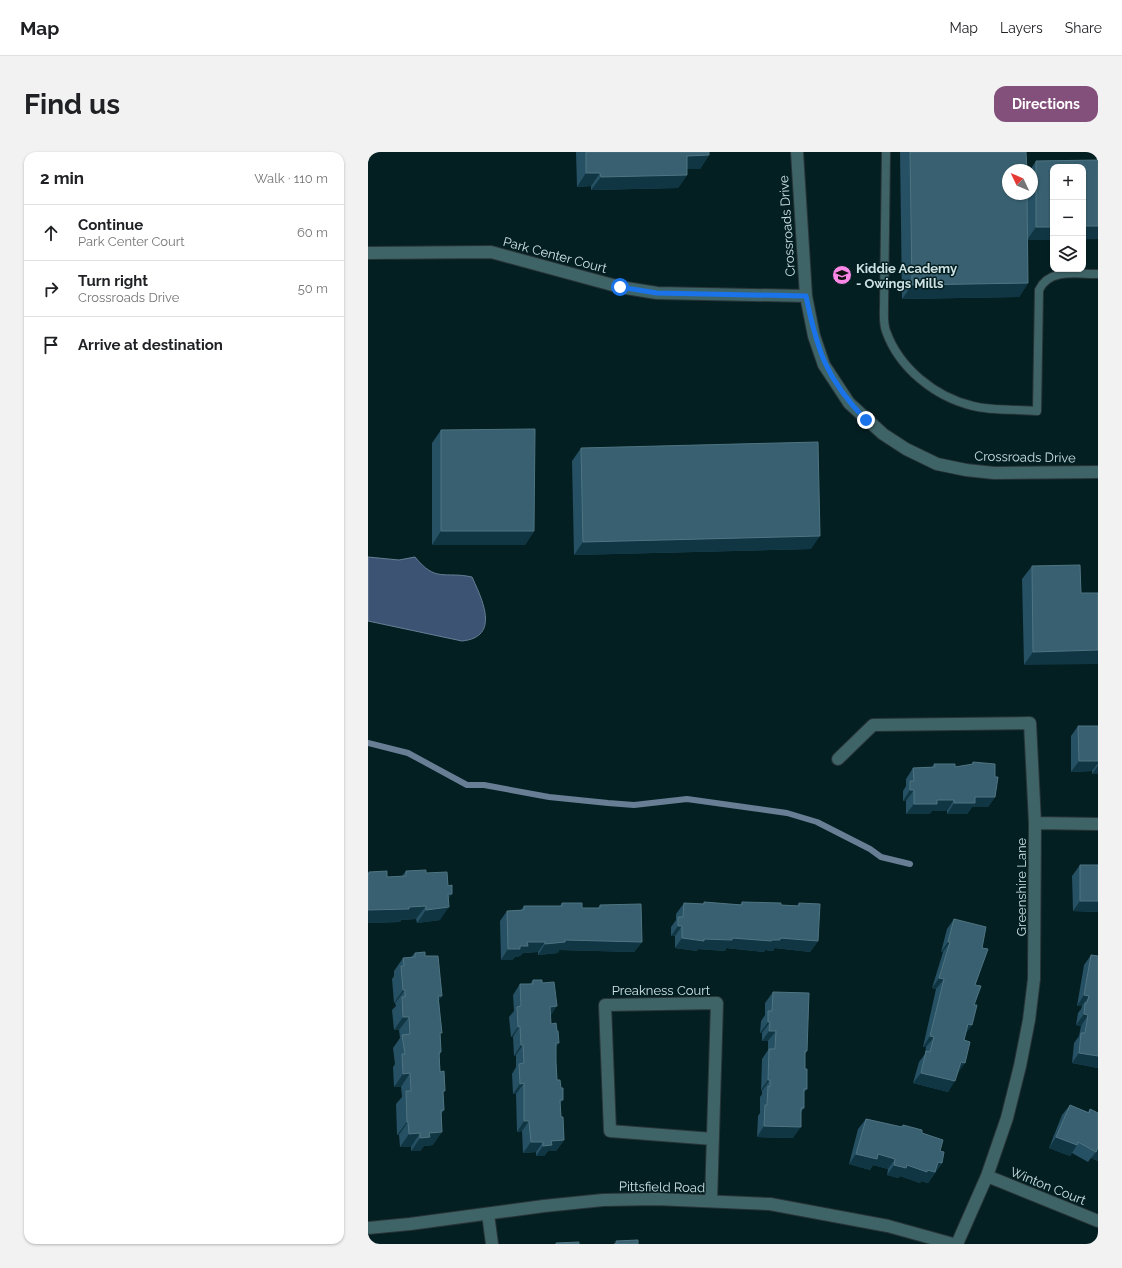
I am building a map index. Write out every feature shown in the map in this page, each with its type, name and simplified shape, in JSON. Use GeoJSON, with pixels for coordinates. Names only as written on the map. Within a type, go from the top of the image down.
{"type":"FeatureCollection","features":[{"type":"Feature","properties":{"kind":"street","name":"Crossroads Drive"},"geometry":{"type":"LineString","coordinates":[[797,152],[806,296],[814,336],[824,365],[849,403],[883,434],[906,449],[937,464],[966,470],[994,473],[1098,472]]}},
{"type":"Feature","properties":{"kind":"street","name":"Park Center Court"},"geometry":{"type":"LineString","coordinates":[[368,253],[491,252],[620,287],[657,293],[806,296]]}},
{"type":"Feature","properties":{"kind":"street","name":"Greenshire Lane"},"geometry":{"type":"LineString","coordinates":[[838,759],[873,725],[1030,723],[1035,823],[1034,979],[1029,1020],[1009,1110],[987,1176],[957,1244]]}},
{"type":"Feature","properties":{"kind":"street"},"geometry":{"type":"LineString","coordinates":[[1035,823],[1098,824]]}},
{"type":"Feature","properties":{"kind":"street","name":"Preakness Court"},"geometry":{"type":"LineString","coordinates":[[711,1201],[713,1139],[717,1003],[605,1005],[610,1131],[713,1139]]}},
{"type":"Feature","properties":{"kind":"street","name":"Winton Court"},"geometry":{"type":"LineString","coordinates":[[987,1176],[1098,1221]]}},
{"type":"Feature","properties":{"kind":"street","name":"Pittsfield Road"},"geometry":{"type":"LineString","coordinates":[[368,1228],[603,1200],[656,1199],[770,1204],[888,1226],[953,1244]]}},
{"type":"Feature","properties":{"kind":"street"},"geometry":{"type":"LineString","coordinates":[[488,1214],[492,1244]]}},
{"type":"Feature","properties":{"kind":"lane"},"geometry":{"type":"LineString","coordinates":[[886,152],[885,330],[895,349],[910,369],[924,384],[948,398],[973,406],[1037,410],[1039,290],[1043,282],[1056,274],[1098,274]]}},
{"type":"Feature","properties":{"kind":"water"},"geometry":{"type":"Polygon","coordinates":[[[368,557],[399,560],[415,557],[422,565],[435,573],[472,577],[484,606],[485,625],[481,632],[474,638],[462,641],[368,621],[368,557]]]}},
{"type":"Feature","properties":{"kind":"building"},"geometry":{"type":"Polygon","coordinates":[[[586,152],[709,152],[709,155],[687,156],[687,175],[601,177],[600,173],[586,173],[586,152]]]}},
{"type":"Feature","properties":{"kind":"building"},"geometry":{"type":"Polygon","coordinates":[[[910,152],[1026,152],[1027,164],[1002,164],[1002,200],[1027,200],[1028,283],[912,285],[910,152]]]}},
{"type":"Feature","properties":{"kind":"building"},"geometry":{"type":"Polygon","coordinates":[[[1098,160],[1098,226],[1086,226],[1086,164],[1050,164],[1050,227],[1036,227],[1038,164],[1036,164],[1036,161],[1098,160]]]}},
{"type":"Feature","properties":{"kind":"building"},"geometry":{"type":"Polygon","coordinates":[[[535,429],[534,531],[441,531],[441,430],[535,429]]]}},
{"type":"Feature","properties":{"kind":"building"},"geometry":{"type":"Polygon","coordinates":[[[818,442],[820,536],[583,542],[581,448],[818,442]]]}},
{"type":"Feature","properties":{"kind":"building"},"geometry":{"type":"Polygon","coordinates":[[[1080,565],[1081,593],[1098,593],[1098,650],[1033,652],[1032,566],[1080,565]]]}},
{"type":"Feature","properties":{"kind":"building"},"geometry":{"type":"Polygon","coordinates":[[[1078,726],[1098,726],[1098,761],[1079,761],[1078,726]]]}},
{"type":"Feature","properties":{"kind":"building"},"geometry":{"type":"Polygon","coordinates":[[[973,762],[995,764],[995,777],[998,777],[995,797],[975,797],[975,803],[954,803],[954,800],[937,800],[937,804],[914,804],[914,790],[910,790],[910,781],[914,781],[913,768],[935,767],[934,764],[955,764],[955,767],[973,764],[973,762]]]}},
{"type":"Feature","properties":{"kind":"building"},"geometry":{"type":"Polygon","coordinates":[[[1080,865],[1098,865],[1098,901],[1080,901],[1080,865]]]}},
{"type":"Feature","properties":{"kind":"building"},"geometry":{"type":"Polygon","coordinates":[[[426,870],[426,873],[447,872],[448,886],[452,885],[452,894],[448,894],[449,907],[426,910],[426,906],[409,907],[409,909],[368,910],[369,872],[387,871],[387,877],[406,876],[406,871],[426,870]]]}},
{"type":"Feature","properties":{"kind":"building"},"geometry":{"type":"Polygon","coordinates":[[[704,902],[742,905],[742,902],[781,903],[781,905],[799,906],[799,903],[820,904],[818,941],[780,938],[780,940],[771,941],[732,938],[732,940],[704,939],[704,941],[682,938],[682,926],[678,926],[678,917],[683,917],[684,903],[704,904],[704,902]]]}},
{"type":"Feature","properties":{"kind":"building"},"geometry":{"type":"Polygon","coordinates":[[[562,903],[582,903],[582,908],[600,908],[600,905],[641,904],[642,942],[565,940],[565,942],[545,944],[545,942],[527,942],[528,946],[520,946],[520,949],[508,949],[507,911],[524,910],[524,906],[562,906],[562,903]]]}},
{"type":"Feature","properties":{"kind":"building"},"geometry":{"type":"Polygon","coordinates":[[[954,919],[986,927],[982,948],[988,949],[975,985],[981,986],[974,1005],[977,1005],[972,1025],[968,1024],[964,1040],[970,1042],[965,1063],[961,1062],[955,1081],[921,1073],[926,1051],[930,1052],[934,1037],[930,1036],[944,979],[939,978],[950,942],[948,942],[954,919]]]}},
{"type":"Feature","properties":{"kind":"building"},"geometry":{"type":"Polygon","coordinates":[[[425,952],[425,956],[438,956],[442,996],[438,996],[442,1033],[440,1033],[441,1052],[439,1052],[440,1072],[444,1071],[445,1091],[443,1091],[444,1110],[441,1110],[442,1132],[429,1133],[430,1137],[420,1138],[420,1133],[409,1134],[407,1122],[406,1091],[411,1091],[410,1073],[403,1074],[402,1054],[405,1054],[402,1035],[410,1034],[409,1017],[403,1017],[402,997],[405,997],[405,990],[403,990],[401,966],[404,966],[403,958],[415,957],[415,953],[425,952]]]}},
{"type":"Feature","properties":{"kind":"building"},"geometry":{"type":"Polygon","coordinates":[[[1091,955],[1098,956],[1098,1056],[1079,1053],[1081,1033],[1085,1033],[1088,1015],[1084,1014],[1085,1003],[1087,1003],[1089,996],[1084,995],[1091,955]]]}},
{"type":"Feature","properties":{"kind":"building"},"geometry":{"type":"Polygon","coordinates":[[[533,980],[542,980],[542,983],[554,982],[557,1006],[550,1007],[551,1024],[556,1023],[558,1031],[559,1043],[556,1043],[557,1080],[560,1080],[561,1088],[563,1088],[563,1100],[560,1100],[561,1117],[563,1117],[564,1140],[551,1141],[552,1145],[543,1146],[543,1142],[531,1142],[529,1121],[524,1121],[524,1083],[520,1084],[519,1064],[524,1063],[520,1026],[518,1027],[517,1007],[521,1006],[520,984],[533,984],[533,980]]]}},
{"type":"Feature","properties":{"kind":"building"},"geometry":{"type":"Polygon","coordinates":[[[773,992],[809,993],[807,1051],[805,1051],[807,1089],[804,1089],[804,1108],[801,1108],[801,1127],[764,1126],[768,1086],[770,1087],[770,1080],[768,1080],[769,1049],[775,1049],[776,1031],[769,1031],[770,1022],[768,1022],[768,1011],[772,1011],[773,992]]]}},
{"type":"Feature","properties":{"kind":"building"},"geometry":{"type":"Polygon","coordinates":[[[1070,1105],[1089,1113],[1090,1109],[1098,1113],[1098,1147],[1096,1152],[1078,1142],[1077,1145],[1056,1137],[1070,1105]]]}},
{"type":"Feature","properties":{"kind":"building"},"geometry":{"type":"Polygon","coordinates":[[[866,1119],[902,1127],[903,1125],[922,1130],[922,1133],[943,1140],[940,1151],[944,1152],[942,1163],[938,1162],[935,1172],[927,1170],[927,1172],[907,1165],[906,1168],[894,1165],[895,1159],[878,1154],[877,1159],[856,1154],[866,1119]]]}},
{"type":"Feature","properties":{"kind":"building"},"geometry":{"type":"Polygon","coordinates":[[[638,1240],[638,1244],[616,1244],[616,1241],[638,1240]]]}},
{"type":"Feature","properties":{"kind":"building"},"geometry":{"type":"Polygon","coordinates":[[[579,1242],[579,1244],[556,1244],[556,1243],[579,1242]]]}},
{"type":"Feature","properties":{"kind":"waterway"},"geometry":{"type":"LineString","coordinates":[[368,743],[408,753],[467,785],[484,785],[549,797],[608,803],[634,805],[687,799],[787,813],[817,822],[870,849],[881,857],[910,864]]}},
{"type":"Feature","properties":{"kind":"place","name":"Kiddie Academy - Owings Mills"},"geometry":{"type":"Point","coordinates":[842,275]}},
{"type":"Feature","properties":{"kind":"route"},"geometry":{"type":"LineString","coordinates":[[620,287],[657,293],[806,296],[814,336],[824,365],[849,403],[866,420]]}}]}
